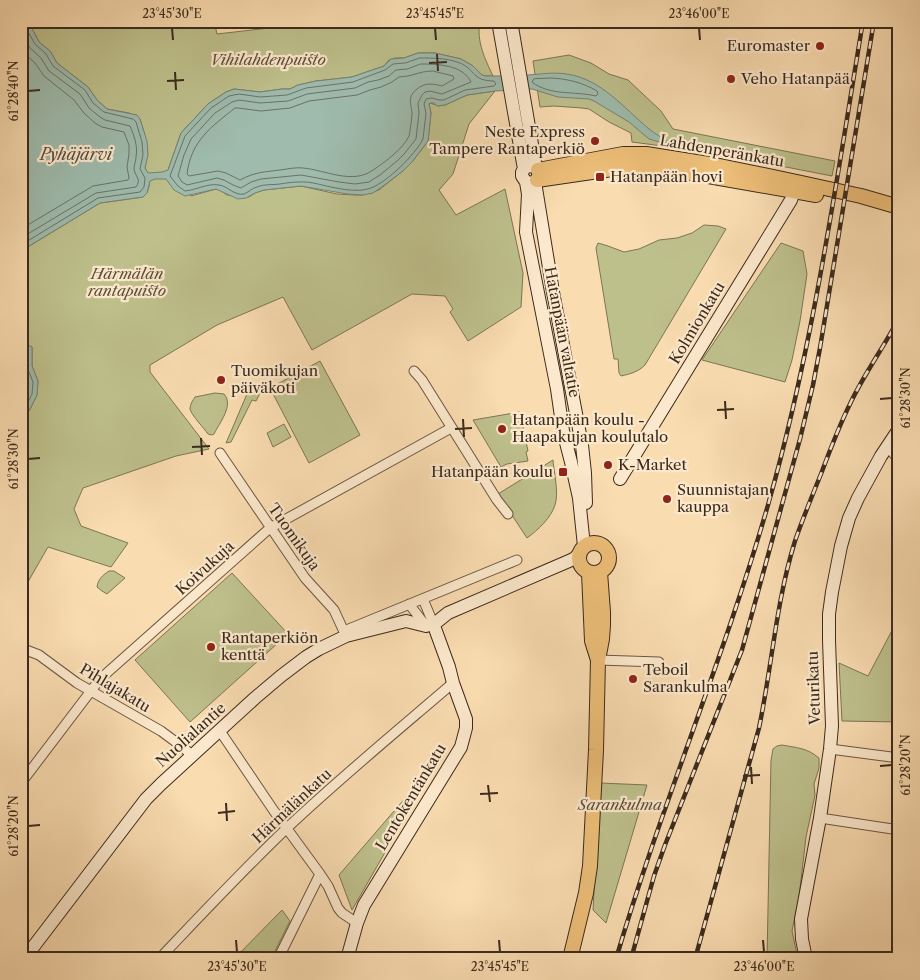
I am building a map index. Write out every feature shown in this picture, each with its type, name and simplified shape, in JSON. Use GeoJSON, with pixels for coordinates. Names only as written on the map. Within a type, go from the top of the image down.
{"type":"FeatureCollection","features":[{"type":"Feature","properties":{"kind":"main road","name":"Lahdenperänkatu"},"geometry":{"type":"LineString","coordinates":[[535,177],[623,154],[646,154],[715,165],[899,216]]}},
{"type":"Feature","properties":{"kind":"main road","name":"Lahdenperänkatu"},"geometry":{"type":"LineString","coordinates":[[796,186],[861,196],[899,207]]}},
{"type":"Feature","properties":{"kind":"main road"},"geometry":{"type":"LineString","coordinates":[[570,959],[586,893],[590,866],[596,750],[596,697],[598,660],[603,625],[603,612],[587,558]]}},
{"type":"Feature","properties":{"kind":"street","name":"Hatanpään valtatie"},"geometry":{"type":"LineString","coordinates":[[498,21],[513,72],[535,177],[553,292],[583,456],[587,558]]}},
{"type":"Feature","properties":{"kind":"street","name":"Hatanpään valtatie"},"geometry":{"type":"LineString","coordinates":[[511,21],[513,72]]}},
{"type":"Feature","properties":{"kind":"street","name":"Hatanpään valtatie"},"geometry":{"type":"LineString","coordinates":[[535,177],[528,194],[526,232],[557,388],[562,431],[579,498],[587,558]]}},
{"type":"Feature","properties":{"kind":"street","name":"Kolmionkatu"},"geometry":{"type":"LineString","coordinates":[[620,479],[791,200],[796,186]]}},
{"type":"Feature","properties":{"kind":"street"},"geometry":{"type":"LineString","coordinates":[[414,371],[422,380],[497,500],[508,514]]}},
{"type":"Feature","properties":{"kind":"street","name":"Koivukuja"},"geometry":{"type":"LineString","coordinates":[[21,783],[100,679],[270,528],[451,428]]}},
{"type":"Feature","properties":{"kind":"street","name":"Veturikatu"},"geometry":{"type":"LineString","coordinates":[[806,959],[802,939],[802,919],[820,818],[832,726],[829,614],[832,592],[841,546],[849,518],[887,446],[899,429]]}},
{"type":"Feature","properties":{"kind":"street"},"geometry":{"type":"LineString","coordinates":[[887,446],[899,460]]}},
{"type":"Feature","properties":{"kind":"street","name":"Tuomikuja"},"geometry":{"type":"LineString","coordinates":[[220,453],[305,578],[334,610],[345,633]]}},
{"type":"Feature","properties":{"kind":"street"},"geometry":{"type":"LineString","coordinates":[[432,623],[448,613],[574,558],[587,558]]}},
{"type":"Feature","properties":{"kind":"street"},"geometry":{"type":"LineString","coordinates":[[345,633],[423,598],[517,560]]}},
{"type":"Feature","properties":{"kind":"street"},"geometry":{"type":"LineString","coordinates":[[423,598],[432,623]]}},
{"type":"Feature","properties":{"kind":"street"},"geometry":{"type":"LineString","coordinates":[[409,604],[432,623]]}},
{"type":"Feature","properties":{"kind":"street","name":"Nuolialantie"},"geometry":{"type":"LineString","coordinates":[[24,959],[146,800],[256,698],[293,667],[345,633],[406,621],[432,623]]}},
{"type":"Feature","properties":{"kind":"street","name":"Lentokentänkatu"},"geometry":{"type":"LineString","coordinates":[[347,959],[364,905],[450,766],[464,739],[466,719],[453,683],[450,666],[432,623]]}},
{"type":"Feature","properties":{"kind":"street","name":"Pihlajakatu"},"geometry":{"type":"LineString","coordinates":[[21,648],[38,655],[76,683],[161,731],[192,756]]}},
{"type":"Feature","properties":{"kind":"street"},"geometry":{"type":"LineString","coordinates":[[598,660],[659,662]]}},
{"type":"Feature","properties":{"kind":"street","name":"Härmälänkatu"},"geometry":{"type":"LineString","coordinates":[[160,959],[287,828],[453,683]]}},
{"type":"Feature","properties":{"kind":"street"},"geometry":{"type":"LineString","coordinates":[[220,731],[274,811],[320,874],[338,908],[357,923]]}},
{"type":"Feature","properties":{"kind":"street"},"geometry":{"type":"LineString","coordinates":[[830,749],[899,758]]}},
{"type":"Feature","properties":{"kind":"street"},"geometry":{"type":"LineString","coordinates":[[820,818],[899,830]]}},
{"type":"Feature","properties":{"kind":"street"},"geometry":{"type":"LineString","coordinates":[[278,959],[320,874]]}},
{"type":"Feature","properties":{"kind":"green space","name":"Härmälän rantapuisto"},"geometry":{"type":"Polygon","coordinates":[[[28,21],[214,21],[217,34],[330,21],[480,21],[480,43],[493,76],[482,75],[473,66],[461,59],[435,53],[418,53],[404,58],[389,60],[384,66],[352,77],[316,81],[290,89],[260,92],[234,89],[208,104],[181,133],[168,170],[191,196],[216,189],[227,195],[249,197],[264,190],[301,186],[337,194],[362,195],[379,190],[404,170],[428,141],[431,113],[430,103],[439,106],[445,105],[467,95],[495,91],[469,124],[453,174],[439,190],[456,215],[505,189],[523,273],[521,307],[468,341],[450,312],[453,309],[445,296],[412,294],[312,350],[283,297],[217,325],[150,365],[150,372],[209,449],[176,456],[83,488],[74,509],[81,526],[128,543],[111,567],[48,547],[21,594],[21,419],[29,411],[37,395],[38,381],[32,366],[32,347],[21,342],[21,251],[100,203],[143,197],[148,190],[149,183],[145,168],[146,144],[140,119],[129,113],[107,109],[97,100],[88,87],[57,63],[50,51],[39,42],[28,21]]]}},
{"type":"Feature","properties":{"kind":"green space"},"geometry":{"type":"Polygon","coordinates":[[[569,55],[591,63],[609,74],[628,80],[661,111],[673,129],[835,161],[832,176],[709,152],[632,142],[631,133],[589,109],[554,106],[540,107],[533,61],[569,55]]]}},
{"type":"Feature","properties":{"kind":"green space"},"geometry":{"type":"Polygon","coordinates":[[[704,225],[718,226],[726,229],[645,365],[637,371],[621,376],[618,359],[614,359],[596,248],[598,243],[624,252],[639,249],[659,240],[677,238],[692,233],[704,225]]]}},
{"type":"Feature","properties":{"kind":"green space"},"geometry":{"type":"Polygon","coordinates":[[[781,243],[803,251],[807,274],[800,321],[792,360],[785,382],[702,360],[781,243]]]}},
{"type":"Feature","properties":{"kind":"green space"},"geometry":{"type":"Polygon","coordinates":[[[320,361],[360,435],[309,463],[270,388],[320,361]]]}},
{"type":"Feature","properties":{"kind":"green space"},"geometry":{"type":"Polygon","coordinates":[[[259,392],[256,401],[252,400],[231,442],[226,443],[247,394],[259,392]]]}},
{"type":"Feature","properties":{"kind":"green space"},"geometry":{"type":"Polygon","coordinates":[[[215,393],[224,394],[228,403],[222,419],[212,435],[208,434],[190,409],[195,397],[215,393]]]}},
{"type":"Feature","properties":{"kind":"green space"},"geometry":{"type":"Polygon","coordinates":[[[520,412],[528,451],[526,452],[528,461],[507,464],[501,467],[473,420],[520,412]]]}},
{"type":"Feature","properties":{"kind":"green space"},"geometry":{"type":"Polygon","coordinates":[[[284,424],[291,437],[273,447],[267,433],[284,424]]]}},
{"type":"Feature","properties":{"kind":"green space"},"geometry":{"type":"Polygon","coordinates":[[[553,460],[556,489],[555,505],[544,523],[527,538],[498,494],[553,460]]]}},
{"type":"Feature","properties":{"kind":"green space"},"geometry":{"type":"Polygon","coordinates":[[[109,571],[114,571],[125,578],[107,594],[97,587],[101,578],[109,571]]]}},
{"type":"Feature","properties":{"kind":"green space","name":"Rantaperkiön kenttä"},"geometry":{"type":"Polygon","coordinates":[[[232,573],[288,634],[190,722],[135,660],[232,573]]]}},
{"type":"Feature","properties":{"kind":"green space"},"geometry":{"type":"Polygon","coordinates":[[[897,621],[899,622],[899,722],[842,721],[839,663],[868,676],[897,621]]]}},
{"type":"Feature","properties":{"kind":"green space"},"geometry":{"type":"Polygon","coordinates":[[[782,745],[806,750],[819,758],[819,768],[814,784],[815,795],[806,837],[799,897],[792,931],[798,959],[767,959],[771,760],[773,749],[782,745]]]}},
{"type":"Feature","properties":{"kind":"green space"},"geometry":{"type":"Polygon","coordinates":[[[438,760],[352,910],[339,875],[438,760]]]}},
{"type":"Feature","properties":{"kind":"green space","name":"Sarankulma"},"geometry":{"type":"Polygon","coordinates":[[[600,783],[647,785],[606,923],[593,910],[600,783]]]}},
{"type":"Feature","properties":{"kind":"green space"},"geometry":{"type":"Polygon","coordinates":[[[282,910],[290,921],[271,959],[234,959],[282,910]]]}},
{"type":"Feature","properties":{"kind":"water","name":"Pyhäjärvi"},"geometry":{"type":"Polygon","coordinates":[[[21,21],[28,21],[39,42],[50,51],[57,63],[88,87],[97,100],[107,109],[137,115],[147,141],[148,155],[145,168],[148,173],[168,170],[181,133],[208,104],[226,92],[234,89],[260,92],[290,89],[316,81],[352,77],[384,66],[391,59],[404,58],[418,53],[435,53],[461,59],[486,76],[557,73],[579,77],[601,88],[649,129],[668,142],[663,143],[649,139],[629,122],[589,99],[558,97],[532,89],[467,95],[445,105],[429,104],[431,113],[428,141],[404,170],[373,193],[363,195],[347,194],[301,186],[264,190],[246,198],[238,199],[216,189],[185,196],[174,190],[166,179],[155,179],[150,181],[147,193],[143,197],[100,203],[21,251],[21,21]]]}},
{"type":"Feature","properties":{"kind":"water"},"geometry":{"type":"Polygon","coordinates":[[[21,342],[32,347],[32,366],[38,381],[37,395],[29,411],[21,419],[21,342]]]}},
{"type":"Feature","properties":{"kind":"railway"},"geometry":{"type":"LineString","coordinates":[[616,959],[653,845],[751,562],[784,445],[811,325],[863,21]]}},
{"type":"Feature","properties":{"kind":"railway"},"geometry":{"type":"LineString","coordinates":[[631,959],[654,876],[665,845],[742,650],[800,439],[820,348],[874,21]]}},
{"type":"Feature","properties":{"kind":"railway"},"geometry":{"type":"LineString","coordinates":[[695,959],[759,728],[783,587],[795,541],[846,412],[861,382],[899,318]]}},
{"type":"Feature","properties":{"kind":"place","name":"Euromaster"},"geometry":{"type":"Point","coordinates":[820,46]}},
{"type":"Feature","properties":{"kind":"place","name":"Veho Hatanpää"},"geometry":{"type":"Point","coordinates":[731,79]}},
{"type":"Feature","properties":{"kind":"place","name":"Neste Express Tampere Rantaperkiö"},"geometry":{"type":"Point","coordinates":[595,141]}},
{"type":"Feature","properties":{"kind":"place","name":"Hatanpään hovi"},"geometry":{"type":"Point","coordinates":[600,177]}},
{"type":"Feature","properties":{"kind":"place","name":"Tuomikujan päiväkoti"},"geometry":{"type":"Point","coordinates":[221,380]}},
{"type":"Feature","properties":{"kind":"place","name":"Hatanpään koulu - Haapakujan koulutalo"},"geometry":{"type":"Point","coordinates":[502,429]}},
{"type":"Feature","properties":{"kind":"place","name":"K-Market"},"geometry":{"type":"Point","coordinates":[608,465]}},
{"type":"Feature","properties":{"kind":"place","name":"Hatanpään koulu"},"geometry":{"type":"Point","coordinates":[563,472]}},
{"type":"Feature","properties":{"kind":"place","name":"Suunnistajan kauppa"},"geometry":{"type":"Point","coordinates":[667,499]}},
{"type":"Feature","properties":{"kind":"place","name":"Rantaperkiön kenttä"},"geometry":{"type":"Point","coordinates":[211,647]}},
{"type":"Feature","properties":{"kind":"place","name":"Teboil Sarankulma"},"geometry":{"type":"Point","coordinates":[633,679]}},
{"type":"Feature","properties":{"kind":"park label","name":"Vihilahdenpuisto"},"geometry":{"type":"Point","coordinates":[268,60]}}]}
